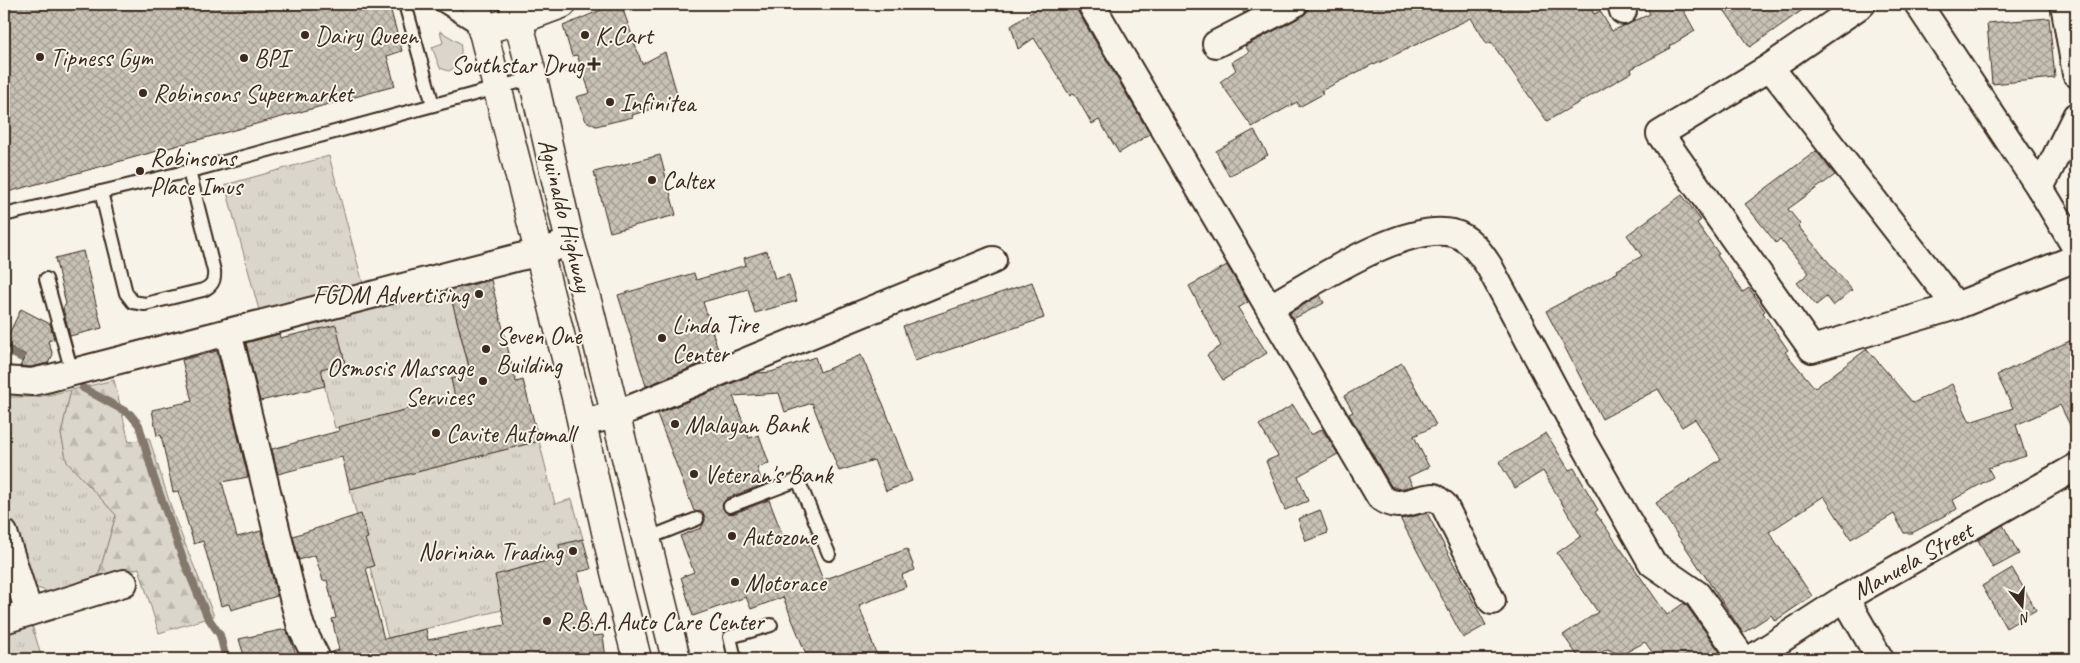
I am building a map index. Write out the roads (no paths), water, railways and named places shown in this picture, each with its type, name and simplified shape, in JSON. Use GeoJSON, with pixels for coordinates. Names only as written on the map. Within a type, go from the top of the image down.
{"type":"FeatureCollection","features":[{"type":"Feature","properties":{"kind":"main road","name":"Aguinaldo Highway"},"geometry":{"type":"LineString","coordinates":[[476,4],[582,423],[615,572],[637,659]]}},
{"type":"Feature","properties":{"kind":"main road"},"geometry":{"type":"LineString","coordinates":[[482,30],[516,12],[562,4]]}},
{"type":"Feature","properties":{"kind":"main road","name":"Aguinaldo Highway"},"geometry":{"type":"LineString","coordinates":[[516,12],[570,242],[676,659]]}},
{"type":"Feature","properties":{"kind":"street"},"geometry":{"type":"LineString","coordinates":[[1091,4],[1380,496],[1389,504],[1402,505],[1421,498],[1434,496],[1444,505],[1492,601]]}},
{"type":"Feature","properties":{"kind":"street"},"geometry":{"type":"LineString","coordinates":[[1216,44],[1294,4]]}},
{"type":"Feature","properties":{"kind":"street"},"geometry":{"type":"LineString","coordinates":[[1862,4],[1770,67],[1660,134],[1812,349],[1956,306],[2076,258]]}},
{"type":"Feature","properties":{"kind":"street"},"geometry":{"type":"LineString","coordinates":[[1918,4],[2040,188],[2076,248]]}},
{"type":"Feature","properties":{"kind":"street"},"geometry":{"type":"LineString","coordinates":[[2064,4],[2076,74]]}},
{"type":"Feature","properties":{"kind":"street"},"geometry":{"type":"LineString","coordinates":[[1770,67],[1956,306]]}},
{"type":"Feature","properties":{"kind":"street"},"geometry":{"type":"LineString","coordinates":[[2040,188],[2076,116]]}},
{"type":"Feature","properties":{"kind":"street"},"geometry":{"type":"LineString","coordinates":[[1270,307],[1356,258],[1414,235],[1432,232],[1454,233],[1474,245],[1489,266],[1584,444],[1652,563],[1697,594],[1743,659]]}},
{"type":"Feature","properties":{"kind":"street"},"geometry":{"type":"LineString","coordinates":[[4,380],[32,382],[539,253],[570,242]]}},
{"type":"Feature","properties":{"kind":"street"},"geometry":{"type":"LineString","coordinates":[[582,423],[615,415],[993,260]]}},
{"type":"Feature","properties":{"kind":"street"},"geometry":{"type":"LineString","coordinates":[[228,332],[293,598],[301,627],[317,659]]}},
{"type":"Feature","properties":{"kind":"street","name":"Manuela Street"},"geometry":{"type":"LineString","coordinates":[[1751,659],[1845,598],[2076,467]]}},
{"type":"Feature","properties":{"kind":"street"},"geometry":{"type":"LineString","coordinates":[[4,533],[29,612]]}},
{"type":"Feature","properties":{"kind":"street"},"geometry":{"type":"LineString","coordinates":[[4,620],[124,583]]}},
{"type":"Feature","properties":{"kind":"street"},"geometry":{"type":"LineString","coordinates":[[1845,598],[1880,659]]}},
{"type":"Feature","properties":{"kind":"lane"},"geometry":{"type":"LineString","coordinates":[[405,4],[433,105]]}},
{"type":"Feature","properties":{"kind":"lane"},"geometry":{"type":"LineString","coordinates":[[440,4],[482,30]]}},
{"type":"Feature","properties":{"kind":"lane"},"geometry":{"type":"LineString","coordinates":[[4,215],[189,171],[533,78]]}},
{"type":"Feature","properties":{"kind":"lane"},"geometry":{"type":"LineString","coordinates":[[101,192],[126,293],[133,302],[145,304],[203,290],[213,283],[214,270],[189,171]]}},
{"type":"Feature","properties":{"kind":"lane"},"geometry":{"type":"LineString","coordinates":[[46,279],[72,372]]}},
{"type":"Feature","properties":{"kind":"lane"},"geometry":{"type":"LineString","coordinates":[[730,506],[798,480],[829,554]]}},
{"type":"Feature","properties":{"kind":"lane"},"geometry":{"type":"LineString","coordinates":[[646,539],[697,519]]}},
{"type":"Feature","properties":{"kind":"lane"},"geometry":{"type":"LineString","coordinates":[[735,659],[730,638],[772,625]]}},
{"type":"Feature","properties":{"kind":"waterway"},"geometry":{"type":"LineString","coordinates":[[4,349],[22,358]]}},
{"type":"Feature","properties":{"kind":"waterway"},"geometry":{"type":"LineString","coordinates":[[83,388],[130,414],[139,425],[154,478],[183,559],[207,616],[220,635],[226,659]]}},
{"type":"Feature","properties":{"kind":"place","name":"Dairy Queen"},"geometry":{"type":"Point","coordinates":[305,35]}},
{"type":"Feature","properties":{"kind":"place","name":"K.Cart"},"geometry":{"type":"Point","coordinates":[585,35]}},
{"type":"Feature","properties":{"kind":"place","name":"Tipness Gym"},"geometry":{"type":"Point","coordinates":[40,57]}},
{"type":"Feature","properties":{"kind":"place","name":"BPI"},"geometry":{"type":"Point","coordinates":[244,58]}},
{"type":"Feature","properties":{"kind":"place","name":"Southstar Drug"},"geometry":{"type":"Point","coordinates":[594,64]}},
{"type":"Feature","properties":{"kind":"place","name":"Robinsons Supermarket"},"geometry":{"type":"Point","coordinates":[143,93]}},
{"type":"Feature","properties":{"kind":"place","name":"Infinitea"},"geometry":{"type":"Point","coordinates":[610,102]}},
{"type":"Feature","properties":{"kind":"place","name":"Robinsons Place Imus"},"geometry":{"type":"Point","coordinates":[140,171]}},
{"type":"Feature","properties":{"kind":"place","name":"Caltex"},"geometry":{"type":"Point","coordinates":[652,180]}},
{"type":"Feature","properties":{"kind":"place","name":"FGDM Advertising"},"geometry":{"type":"Point","coordinates":[479,294]}},
{"type":"Feature","properties":{"kind":"place","name":"Linda Tire Center"},"geometry":{"type":"Point","coordinates":[662,338]}},
{"type":"Feature","properties":{"kind":"place","name":"Seven One Building"},"geometry":{"type":"Point","coordinates":[486,349]}},
{"type":"Feature","properties":{"kind":"place","name":"Osmosis Massage Services"},"geometry":{"type":"Point","coordinates":[483,381]}},
{"type":"Feature","properties":{"kind":"place","name":"Malayan Bank"},"geometry":{"type":"Point","coordinates":[675,424]}},
{"type":"Feature","properties":{"kind":"place","name":"Cavite Automall"},"geometry":{"type":"Point","coordinates":[436,433]}},
{"type":"Feature","properties":{"kind":"place","name":"Veteran's Bank"},"geometry":{"type":"Point","coordinates":[694,474]}},
{"type":"Feature","properties":{"kind":"place","name":"Autozone"},"geometry":{"type":"Point","coordinates":[732,536]}},
{"type":"Feature","properties":{"kind":"place","name":"Norinian Trading"},"geometry":{"type":"Point","coordinates":[573,551]}},
{"type":"Feature","properties":{"kind":"place","name":"Motorace"},"geometry":{"type":"Point","coordinates":[735,582]}},
{"type":"Feature","properties":{"kind":"place","name":"R.B.A. Auto Care Center"},"geometry":{"type":"Point","coordinates":[547,621]}}]}
